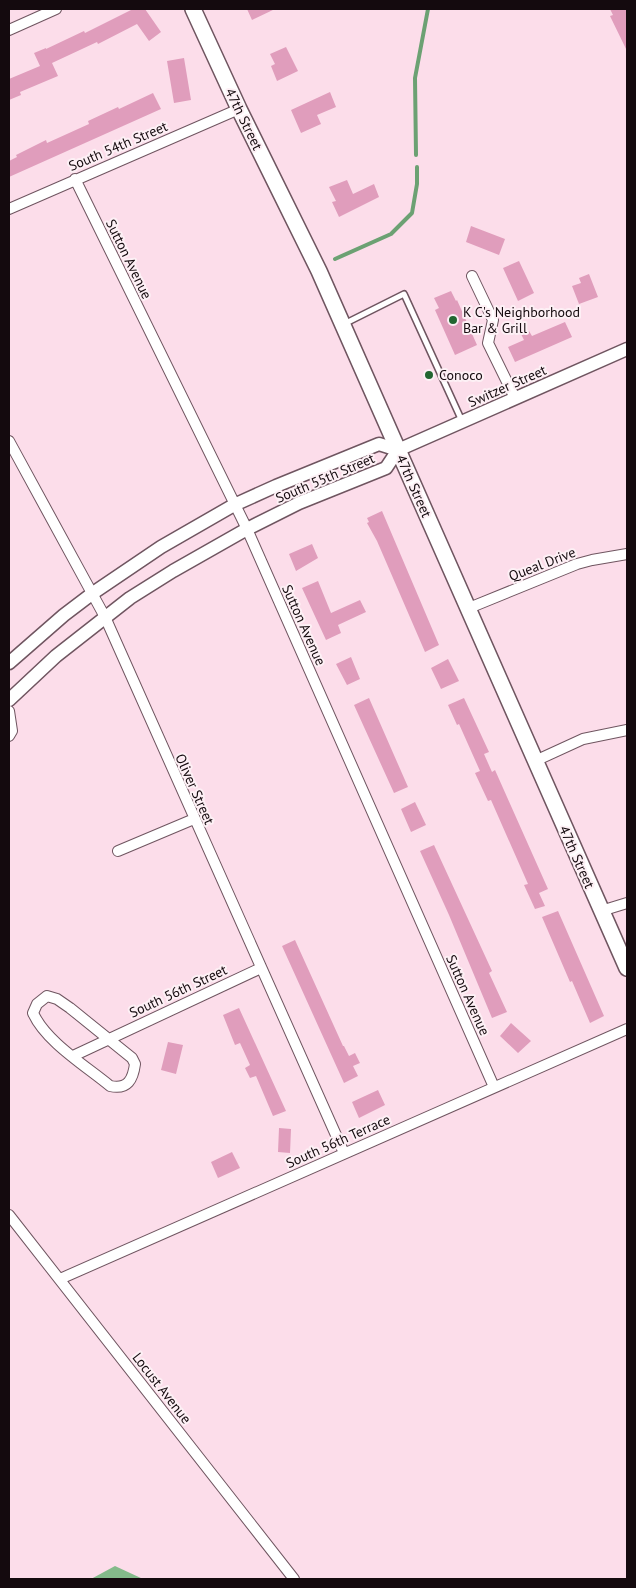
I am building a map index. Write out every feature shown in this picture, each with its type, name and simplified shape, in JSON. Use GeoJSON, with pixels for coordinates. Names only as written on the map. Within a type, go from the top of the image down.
{"type":"FeatureCollection","features":[{"type":"Feature","properties":{"kind":"main road","name":"47th Street"},"geometry":{"type":"LineString","coordinates":[[193,9],[343,324],[627,968]]}},
{"type":"Feature","properties":{"kind":"street"},"geometry":{"type":"LineString","coordinates":[[9,30],[56,9]]}},
{"type":"Feature","properties":{"kind":"street","name":"South 54th Street"},"geometry":{"type":"LineString","coordinates":[[9,209],[239,109]]}},
{"type":"Feature","properties":{"kind":"street","name":"Sutton Avenue"},"geometry":{"type":"LineString","coordinates":[[75,180],[247,529],[494,1087]]}},
{"type":"Feature","properties":{"kind":"street"},"geometry":{"type":"LineString","coordinates":[[472,276],[493,320],[488,343],[515,398]]}},
{"type":"Feature","properties":{"kind":"street","name":"Switzer Street"},"geometry":{"type":"LineString","coordinates":[[398,450],[627,349]]}},
{"type":"Feature","properties":{"kind":"street","name":"Oliver Street"},"geometry":{"type":"LineString","coordinates":[[9,441],[105,617],[344,1153]]}},
{"type":"Feature","properties":{"kind":"street","name":"South 55th Street"},"geometry":{"type":"LineString","coordinates":[[9,663],[64,615],[93,593],[161,547],[234,505],[379,444],[398,450],[386,468],[299,503],[247,529],[130,598],[56,656],[9,700]]}},
{"type":"Feature","properties":{"kind":"street","name":"Queal Drive"},"geometry":{"type":"LineString","coordinates":[[469,608],[558,571],[592,560],[627,554]]}},
{"type":"Feature","properties":{"kind":"street"},"geometry":{"type":"LineString","coordinates":[[9,711],[12,731],[9,736]]}},
{"type":"Feature","properties":{"kind":"street"},"geometry":{"type":"LineString","coordinates":[[535,761],[583,739],[627,730]]}},
{"type":"Feature","properties":{"kind":"street"},"geometry":{"type":"LineString","coordinates":[[118,851],[194,819]]}},
{"type":"Feature","properties":{"kind":"street"},"geometry":{"type":"LineString","coordinates":[[601,911],[627,903]]}},
{"type":"Feature","properties":{"kind":"street","name":"South 56th Street"},"geometry":{"type":"LineString","coordinates":[[73,1056],[261,968]]}},
{"type":"Feature","properties":{"kind":"street"},"geometry":{"type":"LineString","coordinates":[[47,996],[58,999],[108,1039],[132,1058],[135,1064],[134,1076],[128,1083],[118,1087],[110,1086],[73,1056],[38,1024],[33,1013],[37,1004],[47,996]]}},
{"type":"Feature","properties":{"kind":"street","name":"South 56th Terrace"},"geometry":{"type":"LineString","coordinates":[[60,1279],[627,1029]]}},
{"type":"Feature","properties":{"kind":"street","name":"Locust Avenue"},"geometry":{"type":"LineString","coordinates":[[9,1215],[294,1579]]}},
{"type":"Feature","properties":{"kind":"lane"},"geometry":{"type":"LineString","coordinates":[[343,324],[404,294],[462,421]]}},
{"type":"Feature","properties":{"kind":"green space"},"geometry":{"type":"Polygon","coordinates":[[[115,1566],[143,1579],[91,1579],[115,1566]]]}},
{"type":"Feature","properties":{"kind":"building"},"geometry":{"type":"Polygon","coordinates":[[[133,9],[145,9],[161,32],[149,41],[137,24],[98,44],[97,42],[52,63],[58,76],[20,92],[21,95],[9,100],[9,79],[40,66],[34,53],[84,31],[85,33],[133,9]]]}},
{"type":"Feature","properties":{"kind":"building"},"geometry":{"type":"Polygon","coordinates":[[[247,9],[275,9],[252,20],[247,9]]]}},
{"type":"Feature","properties":{"kind":"building"},"geometry":{"type":"Polygon","coordinates":[[[610,9],[627,9],[627,51],[610,16],[613,15],[610,9]]]}},
{"type":"Feature","properties":{"kind":"building"},"geometry":{"type":"Polygon","coordinates":[[[286,47],[298,71],[277,81],[271,66],[275,64],[270,54],[286,47]]]}},
{"type":"Feature","properties":{"kind":"building"},"geometry":{"type":"Polygon","coordinates":[[[184,58],[191,100],[174,103],[167,61],[184,58]]]}},
{"type":"Feature","properties":{"kind":"building"},"geometry":{"type":"Polygon","coordinates":[[[330,92],[336,107],[317,115],[321,124],[301,133],[291,110],[330,92]]]}},
{"type":"Feature","properties":{"kind":"building"},"geometry":{"type":"Polygon","coordinates":[[[153,93],[161,109],[9,177],[9,161],[17,157],[16,155],[46,140],[47,143],[89,124],[88,121],[153,93]]]}},
{"type":"Feature","properties":{"kind":"building"},"geometry":{"type":"Polygon","coordinates":[[[347,180],[353,194],[374,184],[379,197],[339,217],[332,202],[336,201],[329,187],[347,180]]]}},
{"type":"Feature","properties":{"kind":"building"},"geometry":{"type":"Polygon","coordinates":[[[471,226],[505,239],[499,255],[466,242],[471,226]]]}},
{"type":"Feature","properties":{"kind":"building"},"geometry":{"type":"Polygon","coordinates":[[[519,261],[534,293],[518,301],[503,268],[519,261]]]}},
{"type":"Feature","properties":{"kind":"building"},"geometry":{"type":"Polygon","coordinates":[[[589,274],[598,297],[579,304],[572,286],[581,283],[579,278],[589,274]]]}},
{"type":"Feature","properties":{"kind":"building"},"geometry":{"type":"Polygon","coordinates":[[[451,291],[457,300],[477,345],[455,355],[435,310],[439,308],[434,298],[451,291]]]}},
{"type":"Feature","properties":{"kind":"building"},"geometry":{"type":"Polygon","coordinates":[[[565,322],[572,337],[515,362],[508,347],[524,340],[521,334],[529,331],[532,336],[565,322]]]}},
{"type":"Feature","properties":{"kind":"building"},"geometry":{"type":"Polygon","coordinates":[[[382,511],[439,645],[425,652],[377,541],[367,523],[369,522],[367,518],[382,511]]]}},
{"type":"Feature","properties":{"kind":"building"},"geometry":{"type":"Polygon","coordinates":[[[312,544],[318,558],[296,571],[289,554],[312,544]]]}},
{"type":"Feature","properties":{"kind":"building"},"geometry":{"type":"Polygon","coordinates":[[[318,581],[331,613],[360,600],[366,612],[338,625],[341,633],[326,640],[302,588],[318,581]]]}},
{"type":"Feature","properties":{"kind":"building"},"geometry":{"type":"Polygon","coordinates":[[[351,657],[360,679],[347,685],[336,664],[351,657]]]}},
{"type":"Feature","properties":{"kind":"building"},"geometry":{"type":"Polygon","coordinates":[[[448,659],[459,681],[441,689],[431,668],[448,659]]]}},
{"type":"Feature","properties":{"kind":"building"},"geometry":{"type":"Polygon","coordinates":[[[369,698],[408,787],[394,793],[354,705],[369,698]]]}},
{"type":"Feature","properties":{"kind":"building"},"geometry":{"type":"Polygon","coordinates":[[[464,698],[489,752],[484,754],[492,772],[495,770],[548,889],[539,893],[545,906],[535,909],[524,885],[528,884],[491,800],[488,801],[475,773],[480,771],[459,724],[457,725],[448,705],[464,698]]]}},
{"type":"Feature","properties":{"kind":"building"},"geometry":{"type":"Polygon","coordinates":[[[415,802],[426,825],[411,832],[401,809],[415,802]]]}},
{"type":"Feature","properties":{"kind":"building"},"geometry":{"type":"Polygon","coordinates":[[[434,845],[492,971],[489,973],[507,1012],[492,1018],[420,851],[434,845]]]}},
{"type":"Feature","properties":{"kind":"building"},"geometry":{"type":"Polygon","coordinates":[[[558,911],[604,1016],[590,1023],[542,917],[558,911]]]}},
{"type":"Feature","properties":{"kind":"building"},"geometry":{"type":"Polygon","coordinates":[[[295,940],[343,1046],[349,1056],[355,1053],[360,1063],[353,1066],[358,1076],[344,1083],[282,946],[295,940]]]}},
{"type":"Feature","properties":{"kind":"building"},"geometry":{"type":"Polygon","coordinates":[[[239,1008],[286,1111],[273,1116],[256,1076],[250,1078],[245,1068],[250,1065],[240,1043],[235,1045],[223,1015],[239,1008]]]}},
{"type":"Feature","properties":{"kind":"building"},"geometry":{"type":"Polygon","coordinates":[[[511,1023],[531,1041],[518,1053],[500,1036],[511,1023]]]}},
{"type":"Feature","properties":{"kind":"building"},"geometry":{"type":"Polygon","coordinates":[[[168,1042],[183,1045],[176,1074],[161,1070],[168,1042]]]}},
{"type":"Feature","properties":{"kind":"building"},"geometry":{"type":"Polygon","coordinates":[[[378,1090],[385,1105],[359,1118],[352,1102],[378,1090]]]}},
{"type":"Feature","properties":{"kind":"building"},"geometry":{"type":"Polygon","coordinates":[[[279,1128],[291,1129],[290,1153],[278,1152],[279,1128]]]}},
{"type":"Feature","properties":{"kind":"building"},"geometry":{"type":"Polygon","coordinates":[[[232,1152],[240,1168],[218,1178],[211,1162],[232,1152]]]}},
{"type":"Feature","properties":{"kind":"waterway"},"geometry":{"type":"LineString","coordinates":[[416,155],[415,78],[428,9]]}},
{"type":"Feature","properties":{"kind":"waterway"},"geometry":{"type":"LineString","coordinates":[[335,259],[391,234],[412,213],[417,184],[417,167]]}},
{"type":"Feature","properties":{"kind":"place","name":"K C's Neighborhood Bar & Grill"},"geometry":{"type":"Point","coordinates":[453,320]}},
{"type":"Feature","properties":{"kind":"place","name":"Conoco"},"geometry":{"type":"Point","coordinates":[429,375]}}]}
